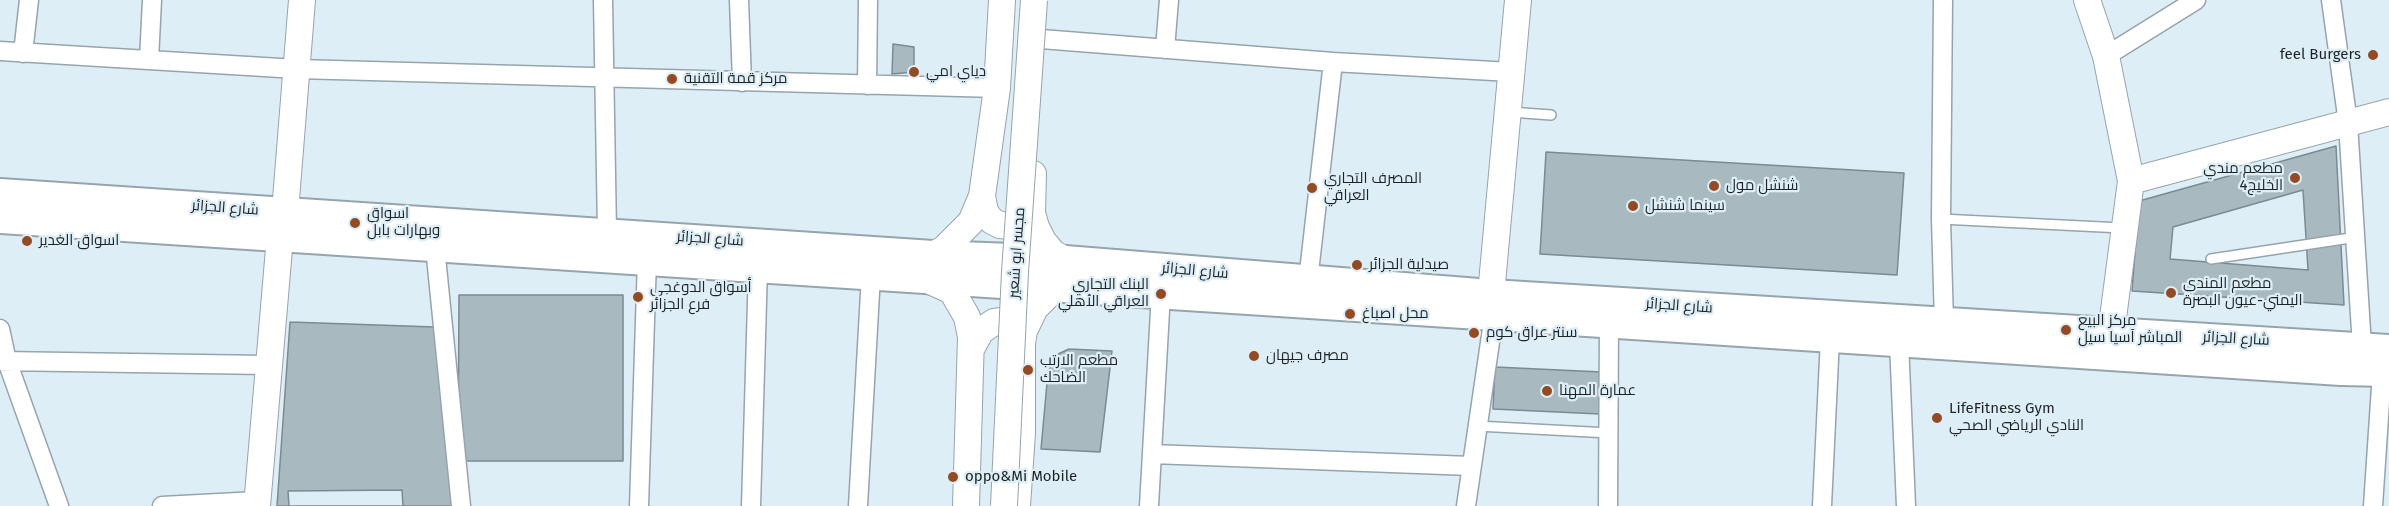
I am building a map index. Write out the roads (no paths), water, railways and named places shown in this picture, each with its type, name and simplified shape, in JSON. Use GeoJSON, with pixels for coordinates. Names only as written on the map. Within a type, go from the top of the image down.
{"type":"FeatureCollection","features":[{"type":"Feature","properties":{"kind":"main road"},"geometry":{"type":"LineString","coordinates":[[257,504],[267,365],[283,224],[302,0]]}},
{"type":"Feature","properties":{"kind":"main road"},"geometry":{"type":"LineString","coordinates":[[966,506],[971,349],[967,317],[952,291],[943,285],[931,268],[944,249],[971,222],[982,196],[997,88],[1002,0]]}},
{"type":"Feature","properties":{"kind":"main road","name":"مجسر ابو شعير"},"geometry":{"type":"LineString","coordinates":[[988,506],[999,271],[1017,0]]}},
{"type":"Feature","properties":{"kind":"main road","name":"مجسر ابو شعير"},"geometry":{"type":"LineString","coordinates":[[1004,506],[1015,272],[1034,0]]}},
{"type":"Feature","properties":{"kind":"main road"},"geometry":{"type":"LineString","coordinates":[[1017,506],[1022,433],[1022,343],[1029,318],[1035,308],[1052,291],[1063,273],[1053,253],[1042,241],[1032,213],[1044,0]]}},
{"type":"Feature","properties":{"kind":"main road"},"geometry":{"type":"LineString","coordinates":[[1493,304],[1518,0]]}},
{"type":"Feature","properties":{"kind":"main road"},"geometry":{"type":"LineString","coordinates":[[2087,0],[2106,56],[2131,181],[2111,333]]}},
{"type":"Feature","properties":{"kind":"main road"},"geometry":{"type":"LineString","coordinates":[[2131,181],[2389,112]]}},
{"type":"Feature","properties":{"kind":"main road","name":"شارع الجزائر"},"geometry":{"type":"LineString","coordinates":[[0,193],[283,224],[435,247],[871,275],[931,268]]}},
{"type":"Feature","properties":{"kind":"main road"},"geometry":{"type":"LineString","coordinates":[[982,196],[985,212],[992,221],[1000,225],[1011,225],[1020,221],[1032,198]]}},
{"type":"Feature","properties":{"kind":"main road","name":"شارع الجزائر"},"geometry":{"type":"LineString","coordinates":[[0,219],[607,232],[931,268],[1308,280],[1609,322],[1830,338],[2293,354],[2367,359]]}},
{"type":"Feature","properties":{"kind":"main road","name":"شارع الجزائر"},"geometry":{"type":"LineString","coordinates":[[1063,273],[1161,294],[1493,304],[1944,323],[2111,333],[2293,354]]}},
{"type":"Feature","properties":{"kind":"main road"},"geometry":{"type":"LineString","coordinates":[[971,349],[981,331],[994,321],[1002,321],[1010,325],[1016,330],[1022,343]]}},
{"type":"Feature","properties":{"kind":"street"},"geometry":{"type":"LineString","coordinates":[[23,53],[29,0]]}},
{"type":"Feature","properties":{"kind":"street"},"geometry":{"type":"LineString","coordinates":[[148,60],[152,0]]}},
{"type":"Feature","properties":{"kind":"street"},"geometry":{"type":"LineString","coordinates":[[603,0],[607,232]]}},
{"type":"Feature","properties":{"kind":"street"},"geometry":{"type":"LineString","coordinates":[[739,0],[742,82]]}},
{"type":"Feature","properties":{"kind":"street"},"geometry":{"type":"LineString","coordinates":[[867,85],[868,0]]}},
{"type":"Feature","properties":{"kind":"street"},"geometry":{"type":"LineString","coordinates":[[1165,49],[1169,0]]}},
{"type":"Feature","properties":{"kind":"street"},"geometry":{"type":"LineString","coordinates":[[1943,0],[1941,219],[1944,323]]}},
{"type":"Feature","properties":{"kind":"street"},"geometry":{"type":"LineString","coordinates":[[2106,56],[2196,0]]}},
{"type":"Feature","properties":{"kind":"street"},"geometry":{"type":"LineString","coordinates":[[2331,0],[2348,123],[2367,359],[2373,506]]}},
{"type":"Feature","properties":{"kind":"street"},"geometry":{"type":"LineString","coordinates":[[1041,39],[1333,62],[1511,72]]}},
{"type":"Feature","properties":{"kind":"street"},"geometry":{"type":"LineString","coordinates":[[0,51],[297,69],[997,88]]}},
{"type":"Feature","properties":{"kind":"street"},"geometry":{"type":"LineString","coordinates":[[1308,280],[1333,62]]}},
{"type":"Feature","properties":{"kind":"street"},"geometry":{"type":"LineString","coordinates":[[435,247],[461,506]]}},
{"type":"Feature","properties":{"kind":"street"},"geometry":{"type":"LineString","coordinates":[[639,506],[647,260]]}},
{"type":"Feature","properties":{"kind":"street"},"geometry":{"type":"LineString","coordinates":[[751,506],[758,268]]}},
{"type":"Feature","properties":{"kind":"street"},"geometry":{"type":"LineString","coordinates":[[858,506],[871,275]]}},
{"type":"Feature","properties":{"kind":"street"},"geometry":{"type":"LineString","coordinates":[[1149,506],[1161,294]]}},
{"type":"Feature","properties":{"kind":"street"},"geometry":{"type":"LineString","coordinates":[[1466,506],[1493,304]]}},
{"type":"Feature","properties":{"kind":"street"},"geometry":{"type":"LineString","coordinates":[[1608,506],[1609,322]]}},
{"type":"Feature","properties":{"kind":"street"},"geometry":{"type":"LineString","coordinates":[[0,329],[3,361],[59,506]]}},
{"type":"Feature","properties":{"kind":"street"},"geometry":{"type":"LineString","coordinates":[[1822,506],[1830,338]]}},
{"type":"Feature","properties":{"kind":"street"},"geometry":{"type":"LineString","coordinates":[[1899,342],[1906,506]]}},
{"type":"Feature","properties":{"kind":"street"},"geometry":{"type":"LineString","coordinates":[[3,361],[267,365]]}},
{"type":"Feature","properties":{"kind":"street"},"geometry":{"type":"LineString","coordinates":[[1152,454],[1471,466]]}},
{"type":"Feature","properties":{"kind":"street"},"geometry":{"type":"LineString","coordinates":[[162,506],[257,504]]}},
{"type":"Feature","properties":{"kind":"lane"},"geometry":{"type":"LineString","coordinates":[[1508,112],[1551,115]]}},
{"type":"Feature","properties":{"kind":"lane"},"geometry":{"type":"LineString","coordinates":[[1941,219],[2125,228]]}},
{"type":"Feature","properties":{"kind":"lane"},"geometry":{"type":"LineString","coordinates":[[2211,259],[2357,237]]}},
{"type":"Feature","properties":{"kind":"lane"},"geometry":{"type":"LineString","coordinates":[[1478,426],[1609,433]]}},
{"type":"Feature","properties":{"kind":"place","name":"feel Burgers"},"geometry":{"type":"Point","coordinates":[2373,55]}},
{"type":"Feature","properties":{"kind":"place","name":"دياي امي"},"geometry":{"type":"Point","coordinates":[914,72]}},
{"type":"Feature","properties":{"kind":"place","name":"مركز قمة التقنية"},"geometry":{"type":"Point","coordinates":[672,79]}},
{"type":"Feature","properties":{"kind":"place","name":"مطعم مندي الخليج4"},"geometry":{"type":"Point","coordinates":[2295,178]}},
{"type":"Feature","properties":{"kind":"place","name":"شنشل مول"},"geometry":{"type":"Point","coordinates":[1714,186]}},
{"type":"Feature","properties":{"kind":"place","name":"المصرف التجاري العراقي"},"geometry":{"type":"Point","coordinates":[1312,188]}},
{"type":"Feature","properties":{"kind":"place","name":"سينما شنشل"},"geometry":{"type":"Point","coordinates":[1633,206]}},
{"type":"Feature","properties":{"kind":"place","name":"اسواق وبهارات بابل"},"geometry":{"type":"Point","coordinates":[355,223]}},
{"type":"Feature","properties":{"kind":"place","name":"اسواق الغدير"},"geometry":{"type":"Point","coordinates":[27,241]}},
{"type":"Feature","properties":{"kind":"place","name":"صيدلية الجزائر"},"geometry":{"type":"Point","coordinates":[1357,265]}},
{"type":"Feature","properties":{"kind":"place","name":"مطعم المندي اليمني-عيون البصرة"},"geometry":{"type":"Point","coordinates":[2171,293]}},
{"type":"Feature","properties":{"kind":"place","name":"البنك التجاري العراقي الأهلي"},"geometry":{"type":"Point","coordinates":[1161,294]}},
{"type":"Feature","properties":{"kind":"place","name":"أسواق الدوغجي فرع الجزائر"},"geometry":{"type":"Point","coordinates":[638,297]}},
{"type":"Feature","properties":{"kind":"place","name":"محل اصباغ"},"geometry":{"type":"Point","coordinates":[1350,314]}},
{"type":"Feature","properties":{"kind":"place","name":"مركز البيع المباشر آسيا سيل"},"geometry":{"type":"Point","coordinates":[2066,330]}},
{"type":"Feature","properties":{"kind":"place","name":"سنتر عراق كوم"},"geometry":{"type":"Point","coordinates":[1474,333]}},
{"type":"Feature","properties":{"kind":"place","name":"مصرف جيهان"},"geometry":{"type":"Point","coordinates":[1254,356]}},
{"type":"Feature","properties":{"kind":"place","name":"مطعم الارتب الضاحك"},"geometry":{"type":"Point","coordinates":[1028,370]}},
{"type":"Feature","properties":{"kind":"place","name":"عمارة المهنا"},"geometry":{"type":"Point","coordinates":[1547,391]}},
{"type":"Feature","properties":{"kind":"place","name":"LifeFitness Gym النادي الرياضي الصحي"},"geometry":{"type":"Point","coordinates":[1937,418]}},
{"type":"Feature","properties":{"kind":"place","name":"oppo&Mi Mobile"},"geometry":{"type":"Point","coordinates":[953,477]}}]}
